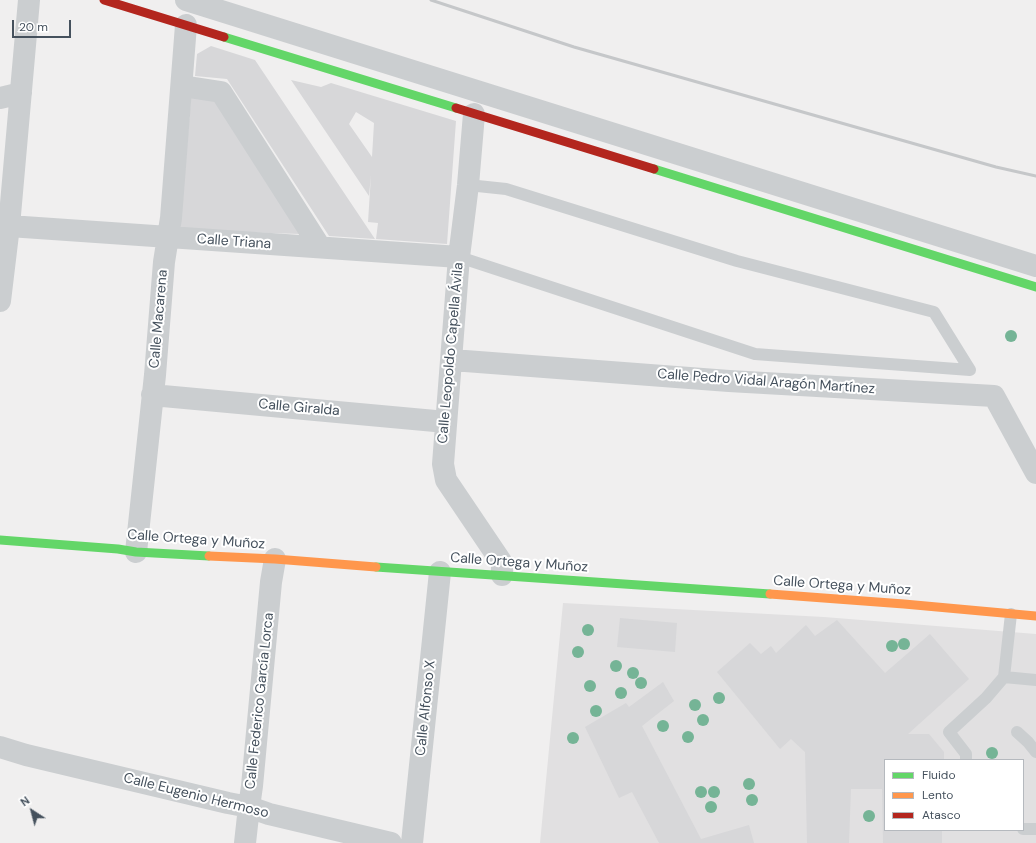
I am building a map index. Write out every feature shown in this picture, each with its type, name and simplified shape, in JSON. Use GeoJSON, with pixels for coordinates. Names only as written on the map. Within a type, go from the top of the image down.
{"type":"FeatureCollection","features":[{"type":"Feature","properties":{"kind":"street"},"geometry":{"type":"LineString","coordinates":[[0,301],[9,226],[10,96],[28,0]]}},
{"type":"Feature","properties":{"kind":"street"},"geometry":{"type":"LineString","coordinates":[[104,0],[1036,287]]}},
{"type":"Feature","properties":{"kind":"street"},"geometry":{"type":"LineString","coordinates":[[186,0],[1036,266]]}},
{"type":"Feature","properties":{"kind":"street","name":"Calle Macarena"},"geometry":{"type":"LineString","coordinates":[[136,552],[164,262],[171,218],[186,25]]}},
{"type":"Feature","properties":{"kind":"street"},"geometry":{"type":"LineString","coordinates":[[182,86],[221,92],[320,247]]}},
{"type":"Feature","properties":{"kind":"street","name":"Calle Leopoldo Capella Ávila"},"geometry":{"type":"LineString","coordinates":[[474,114],[468,185],[459,257],[443,464],[446,480],[502,563],[502,575]]}},
{"type":"Feature","properties":{"kind":"street","name":"Calle Triana"},"geometry":{"type":"LineString","coordinates":[[9,226],[459,257]]}},
{"type":"Feature","properties":{"kind":"street","name":"Calle Pedro Vidal Aragón Martínez"},"geometry":{"type":"LineString","coordinates":[[452,360],[729,381],[994,396],[1036,473]]}},
{"type":"Feature","properties":{"kind":"street","name":"Calle Giralda"},"geometry":{"type":"LineString","coordinates":[[152,395],[446,422]]}},
{"type":"Feature","properties":{"kind":"street","name":"Calle Ortega y Muñoz"},"geometry":{"type":"LineString","coordinates":[[0,540],[118,549],[136,552],[275,559],[904,604],[1036,616]]}},
{"type":"Feature","properties":{"kind":"street","name":"Calle Federico García Lorca"},"geometry":{"type":"LineString","coordinates":[[245,843],[275,559]]}},
{"type":"Feature","properties":{"kind":"street","name":"Calle Alfonso X"},"geometry":{"type":"LineString","coordinates":[[412,843],[440,572]]}},
{"type":"Feature","properties":{"kind":"street","name":"Calle Eugenio Hermoso"},"geometry":{"type":"LineString","coordinates":[[0,747],[26,755],[249,807],[269,814],[391,843]]}},
{"type":"Feature","properties":{"kind":"lane"},"geometry":{"type":"LineString","coordinates":[[459,257],[755,354],[970,370],[934,312],[737,261],[506,190],[468,185]]}},
{"type":"Feature","properties":{"kind":"lane"},"geometry":{"type":"LineString","coordinates":[[966,759],[966,754],[949,732],[986,698],[1004,677],[1011,614]]}},
{"type":"Feature","properties":{"kind":"lane"},"geometry":{"type":"LineString","coordinates":[[1004,677],[1036,680]]}},
{"type":"Feature","properties":{"kind":"lane"},"geometry":{"type":"LineString","coordinates":[[1016,732],[1028,742],[1036,752]]}},
{"type":"Feature","properties":{"kind":"lane"},"geometry":{"type":"LineString","coordinates":[[1024,829],[1036,829]]}},
{"type":"Feature","properties":{"kind":"shaded area"},"geometry":{"type":"Polygon","coordinates":[[[563,603],[824,617],[1036,634],[1036,843],[540,843],[563,603]]]}},
{"type":"Feature","properties":{"kind":"building"},"geometry":{"type":"Polygon","coordinates":[[[211,46],[255,60],[375,239],[329,236],[227,79],[195,76],[197,54],[211,46]]]}},
{"type":"Feature","properties":{"kind":"building"},"geometry":{"type":"Polygon","coordinates":[[[291,80],[321,87],[331,83],[456,121],[447,244],[376,239],[378,223],[368,222],[371,175],[369,196],[291,80]],[[356,112],[349,124],[372,157],[374,123],[356,112]]]}},
{"type":"Feature","properties":{"kind":"building"},"geometry":{"type":"Polygon","coordinates":[[[191,97],[216,101],[300,234],[180,230],[191,97]]]}},
{"type":"Feature","properties":{"kind":"building"},"geometry":{"type":"Polygon","coordinates":[[[620,618],[677,623],[675,652],[617,647],[620,618]]]}},
{"type":"Feature","properties":{"kind":"building"},"geometry":{"type":"Polygon","coordinates":[[[837,620],[885,673],[930,634],[969,679],[908,734],[929,734],[944,752],[944,759],[884,759],[884,831],[942,831],[942,843],[883,843],[882,789],[851,789],[849,843],[807,843],[805,752],[791,739],[780,749],[717,672],[750,643],[761,654],[771,646],[776,653],[806,625],[815,636],[837,620]]]}},
{"type":"Feature","properties":{"kind":"building"},"geometry":{"type":"Polygon","coordinates":[[[663,682],[674,701],[642,726],[701,839],[749,825],[754,843],[659,843],[632,792],[619,798],[585,727],[626,703],[629,707],[663,682]]]}},
{"type":"Feature","properties":{"kind":"railway"},"geometry":{"type":"LineString","coordinates":[[431,0],[574,47],[996,167],[1036,176]]}},
{"type":"Feature","properties":{"kind":"traffic: fast"},"geometry":{"type":"LineString","coordinates":[[224,37],[456,108]]}},
{"type":"Feature","properties":{"kind":"traffic: fast"},"geometry":{"type":"LineString","coordinates":[[654,169],[1036,287]]}},
{"type":"Feature","properties":{"kind":"traffic: fast"},"geometry":{"type":"LineString","coordinates":[[0,540],[118,549],[136,552],[209,556]]}},
{"type":"Feature","properties":{"kind":"traffic: fast"},"geometry":{"type":"LineString","coordinates":[[376,567],[770,594]]}},
{"type":"Feature","properties":{"kind":"traffic: slow"},"geometry":{"type":"LineString","coordinates":[[209,556],[275,559],[376,567]]}},
{"type":"Feature","properties":{"kind":"traffic: slow"},"geometry":{"type":"LineString","coordinates":[[770,594],[1036,616]]}},
{"type":"Feature","properties":{"kind":"traffic: jam"},"geometry":{"type":"LineString","coordinates":[[104,0],[224,37]]}},
{"type":"Feature","properties":{"kind":"traffic: jam"},"geometry":{"type":"LineString","coordinates":[[456,108],[654,169]]}}]}
